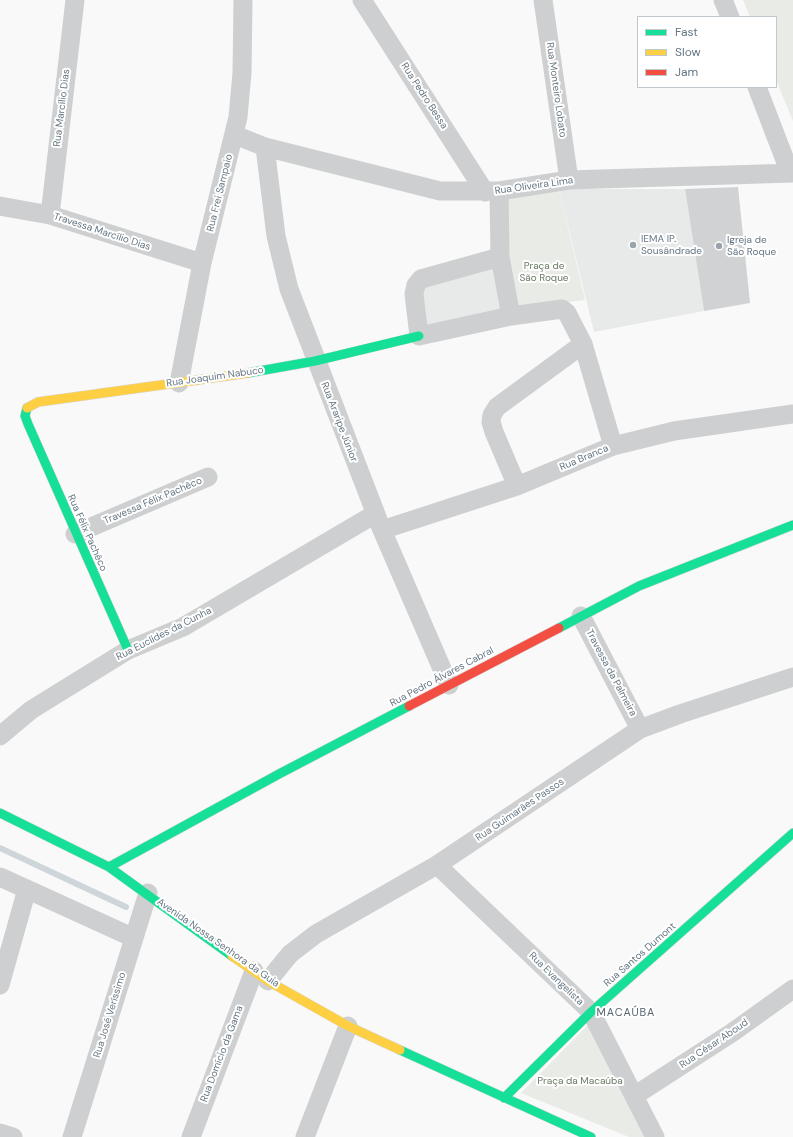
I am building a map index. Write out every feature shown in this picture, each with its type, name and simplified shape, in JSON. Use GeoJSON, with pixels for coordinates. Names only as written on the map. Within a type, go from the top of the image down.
{"type":"FeatureCollection","features":[{"type":"Feature","properties":{"kind":"street","name":"Rua Marcílio Dias"},"geometry":{"type":"LineString","coordinates":[[50,215],[75,0]]}},
{"type":"Feature","properties":{"kind":"street","name":"Rua Frei Sampaio"},"geometry":{"type":"LineString","coordinates":[[178,383],[202,263],[235,135],[242,88],[243,0]]}},
{"type":"Feature","properties":{"kind":"street","name":"Rua Pedro Bessa"},"geometry":{"type":"LineString","coordinates":[[362,0],[492,191]]}},
{"type":"Feature","properties":{"kind":"street","name":"Rua Monteiro Lobato"},"geometry":{"type":"LineString","coordinates":[[544,0],[569,180]]}},
{"type":"Feature","properties":{"kind":"street"},"geometry":{"type":"LineString","coordinates":[[723,0],[730,16]]}},
{"type":"Feature","properties":{"kind":"street"},"geometry":{"type":"LineString","coordinates":[[757,88],[791,173]]}},
{"type":"Feature","properties":{"kind":"street","name":"Rua Oliveira Lima"},"geometry":{"type":"LineString","coordinates":[[235,135],[265,147],[440,191],[492,191],[569,180],[791,173]]}},
{"type":"Feature","properties":{"kind":"street","name":"Rua Araripe Júnior"},"geometry":{"type":"LineString","coordinates":[[265,147],[278,243],[289,289],[315,361],[378,522],[449,685]]}},
{"type":"Feature","properties":{"kind":"street"},"geometry":{"type":"LineString","coordinates":[[492,191],[500,256],[511,316]]}},
{"type":"Feature","properties":{"kind":"street","name":"Travessa Marcílio Dias"},"geometry":{"type":"LineString","coordinates":[[0,206],[50,215],[202,263]]}},
{"type":"Feature","properties":{"kind":"street"},"geometry":{"type":"LineString","coordinates":[[419,336],[414,294],[416,285],[421,279],[500,256]]}},
{"type":"Feature","properties":{"kind":"street","name":"Rua Joaquim Nabuco"},"geometry":{"type":"LineString","coordinates":[[28,424],[25,416],[27,407],[38,402],[255,372],[315,361],[511,316],[562,308],[567,313],[583,344]]}},
{"type":"Feature","properties":{"kind":"street"},"geometry":{"type":"LineString","coordinates":[[517,486],[494,432],[491,422],[492,415],[497,407],[583,344],[613,446]]}},
{"type":"Feature","properties":{"kind":"street","name":"Rua Branca"},"geometry":{"type":"LineString","coordinates":[[378,522],[517,486],[613,446],[674,431],[793,414]]}},
{"type":"Feature","properties":{"kind":"street","name":"Rua Félix Pachêco"},"geometry":{"type":"LineString","coordinates":[[28,424],[75,534],[128,650]]}},
{"type":"Feature","properties":{"kind":"street","name":"Travessa Félix Pachêco"},"geometry":{"type":"LineString","coordinates":[[75,534],[208,477]]}},
{"type":"Feature","properties":{"kind":"street","name":"Rua Euclídes da Cunha"},"geometry":{"type":"LineString","coordinates":[[0,736],[31,710],[128,650],[183,627],[378,522]]}},
{"type":"Feature","properties":{"kind":"street","name":"Rua Pedro Álvares Cabral"},"geometry":{"type":"LineString","coordinates":[[109,867],[279,774],[639,586],[793,525]]}},
{"type":"Feature","properties":{"kind":"street","name":"Travessa da Palmeira"},"geometry":{"type":"LineString","coordinates":[[581,616],[640,729]]}},
{"type":"Feature","properties":{"kind":"street","name":"Rua Guimarães Passos"},"geometry":{"type":"LineString","coordinates":[[261,976],[316,934],[437,865],[640,729],[680,714],[793,677]]}},
{"type":"Feature","properties":{"kind":"street","name":"Avenida Nossa Senhora da Guia"},"geometry":{"type":"LineString","coordinates":[[0,813],[109,867],[148,893],[261,976],[348,1026],[591,1137]]}},
{"type":"Feature","properties":{"kind":"street","name":"Rua Santos Dumont"},"geometry":{"type":"LineString","coordinates":[[504,1098],[591,1012],[793,833]]}},
{"type":"Feature","properties":{"kind":"street","name":"Rua Evangelista"},"geometry":{"type":"LineString","coordinates":[[437,865],[591,1012],[655,1137]]}},
{"type":"Feature","properties":{"kind":"street"},"geometry":{"type":"LineString","coordinates":[[0,877],[134,938]]}},
{"type":"Feature","properties":{"kind":"street"},"geometry":{"type":"LineString","coordinates":[[0,984],[27,889]]}},
{"type":"Feature","properties":{"kind":"street","name":"Rua José Veríssimo"},"geometry":{"type":"LineString","coordinates":[[72,1137],[148,893]]}},
{"type":"Feature","properties":{"kind":"street","name":"Rua Domício da Gama"},"geometry":{"type":"LineString","coordinates":[[191,1137],[261,976]]}},
{"type":"Feature","properties":{"kind":"street","name":"Rua César Aboud"},"geometry":{"type":"LineString","coordinates":[[634,1096],[732,1032],[793,989]]}},
{"type":"Feature","properties":{"kind":"street"},"geometry":{"type":"LineString","coordinates":[[305,1137],[348,1026]]}},
{"type":"Feature","properties":{"kind":"street"},"geometry":{"type":"LineString","coordinates":[[0,1133],[13,1137]]}},
{"type":"Feature","properties":{"kind":"shaded area","name":"IEMA IP. Sousândrade"},"geometry":{"type":"Polygon","coordinates":[[[559,189],[685,189],[704,311],[594,332],[559,189]]]}},
{"type":"Feature","properties":{"kind":"shaded area"},"geometry":{"type":"Polygon","coordinates":[[[496,265],[503,311],[426,327],[421,299],[424,286],[496,265]]]}},
{"type":"Feature","properties":{"kind":"green space"},"geometry":{"type":"Polygon","coordinates":[[[743,0],[793,0],[793,121],[777,82],[777,16],[750,16],[743,0]]]}},
{"type":"Feature","properties":{"kind":"green space","name":"Praça de São Roque"},"geometry":{"type":"Polygon","coordinates":[[[559,189],[585,300],[516,308],[508,256],[506,198],[559,189]]]}},
{"type":"Feature","properties":{"kind":"green space","name":"Praça da Macaúba"},"geometry":{"type":"Polygon","coordinates":[[[590,1023],[645,1137],[629,1137],[521,1093],[590,1023]]]}},
{"type":"Feature","properties":{"kind":"building","name":"Igreja de São Roque"},"geometry":{"type":"Polygon","coordinates":[[[738,187],[750,303],[704,311],[685,189],[738,187]]]}},
{"type":"Feature","properties":{"kind":"waterway"},"geometry":{"type":"LineString","coordinates":[[0,848],[126,907]]}},
{"type":"Feature","properties":{"kind":"traffic: fast"},"geometry":{"type":"LineString","coordinates":[[248,373],[315,361],[419,336]]}},
{"type":"Feature","properties":{"kind":"traffic: fast"},"geometry":{"type":"LineString","coordinates":[[27,408],[25,416],[28,424],[128,650]]}},
{"type":"Feature","properties":{"kind":"traffic: fast"},"geometry":{"type":"LineString","coordinates":[[559,628],[639,586],[793,525]]}},
{"type":"Feature","properties":{"kind":"traffic: fast"},"geometry":{"type":"LineString","coordinates":[[109,867],[279,774],[409,706]]}},
{"type":"Feature","properties":{"kind":"traffic: fast"},"geometry":{"type":"LineString","coordinates":[[0,813],[109,867],[232,956]]}},
{"type":"Feature","properties":{"kind":"traffic: fast"},"geometry":{"type":"LineString","coordinates":[[504,1098],[591,1012],[793,833]]}},
{"type":"Feature","properties":{"kind":"traffic: fast"},"geometry":{"type":"LineString","coordinates":[[400,1050],[591,1137]]}},
{"type":"Feature","properties":{"kind":"traffic: slow"},"geometry":{"type":"LineString","coordinates":[[27,408],[38,402],[248,373]]}},
{"type":"Feature","properties":{"kind":"traffic: slow"},"geometry":{"type":"LineString","coordinates":[[232,956],[268,981],[348,1026],[400,1050]]}},
{"type":"Feature","properties":{"kind":"traffic: jam"},"geometry":{"type":"LineString","coordinates":[[409,706],[559,628]]}},
{"type":"Feature","properties":{"kind":"place","name":"IEMA IP. Sousândrade"},"geometry":{"type":"Point","coordinates":[633,245]}},
{"type":"Feature","properties":{"kind":"place","name":"Igreja de São Roque"},"geometry":{"type":"Point","coordinates":[719,246]}},
{"type":"Feature","properties":{"kind":"district","name":"MACAÚBA"},"geometry":{"type":"Point","coordinates":[626,1013]}}]}
